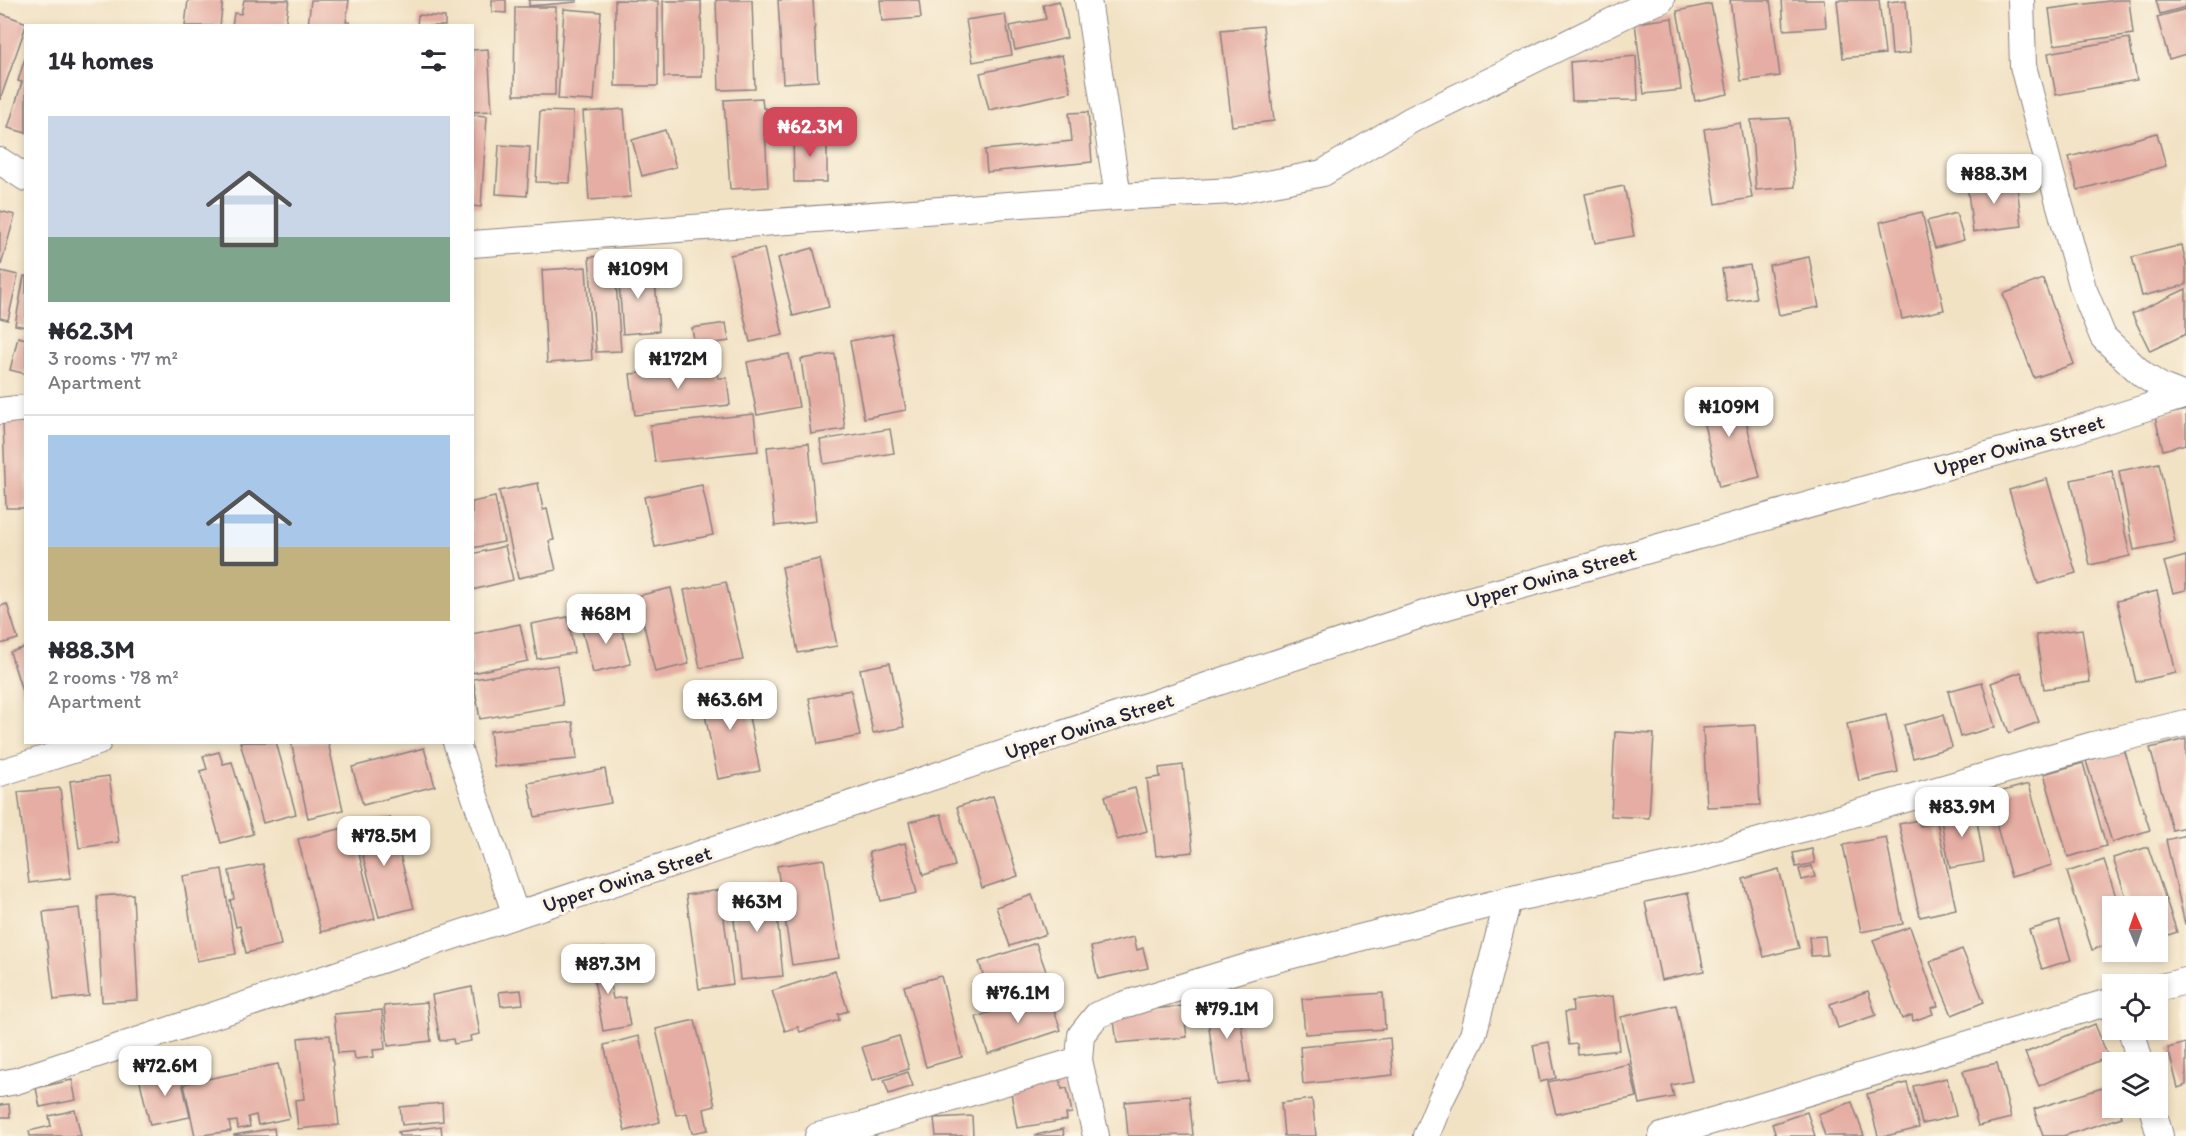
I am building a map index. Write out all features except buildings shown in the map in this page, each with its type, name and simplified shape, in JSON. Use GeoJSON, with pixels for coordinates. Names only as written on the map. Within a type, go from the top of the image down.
{"type":"FeatureCollection","features":[{"type":"Feature","properties":{"kind":"street"},"geometry":{"type":"LineString","coordinates":[[1088,0],[1118,197]]}},
{"type":"Feature","properties":{"kind":"street"},"geometry":{"type":"LineString","coordinates":[[474,244],[1118,197],[1233,191],[1323,173],[1411,120],[1637,9],[1661,0]]}},
{"type":"Feature","properties":{"kind":"street"},"geometry":{"type":"LineString","coordinates":[[2021,0],[2024,66],[2080,276],[2103,337],[2143,375],[2162,387],[2186,395]]}},
{"type":"Feature","properties":{"kind":"street"},"geometry":{"type":"LineString","coordinates":[[0,161],[24,177]]}},
{"type":"Feature","properties":{"kind":"street","name":"Upper Owina Street"},"geometry":{"type":"LineString","coordinates":[[0,1084],[16,1081],[1448,606],[2041,440],[2186,395]]}},
{"type":"Feature","properties":{"kind":"street"},"geometry":{"type":"LineString","coordinates":[[0,411],[24,408]]}},
{"type":"Feature","properties":{"kind":"street"},"geometry":{"type":"LineString","coordinates":[[1096,1136],[1080,1060],[1081,1035],[1097,1015],[1123,1005],[1257,964],[1508,900],[1697,859],[2093,745],[2186,723]]}},
{"type":"Feature","properties":{"kind":"street"},"geometry":{"type":"LineString","coordinates":[[0,773],[92,744]]}},
{"type":"Feature","properties":{"kind":"street"},"geometry":{"type":"LineString","coordinates":[[457,744],[516,915]]}},
{"type":"Feature","properties":{"kind":"street"},"geometry":{"type":"LineString","coordinates":[[1426,1136],[1441,1099],[1473,1035],[1508,900]]}},
{"type":"Feature","properties":{"kind":"street"},"geometry":{"type":"LineString","coordinates":[[2168,985],[2186,981]]}},
{"type":"Feature","properties":{"kind":"street"},"geometry":{"type":"LineString","coordinates":[[1662,1136],[2102,1004]]}},
{"type":"Feature","properties":{"kind":"street"},"geometry":{"type":"LineString","coordinates":[[818,1136],[863,1125],[1080,1060]]}},
{"type":"Feature","properties":{"kind":"street"},"geometry":{"type":"LineString","coordinates":[[2155,1118],[2160,1136]]}}]}
